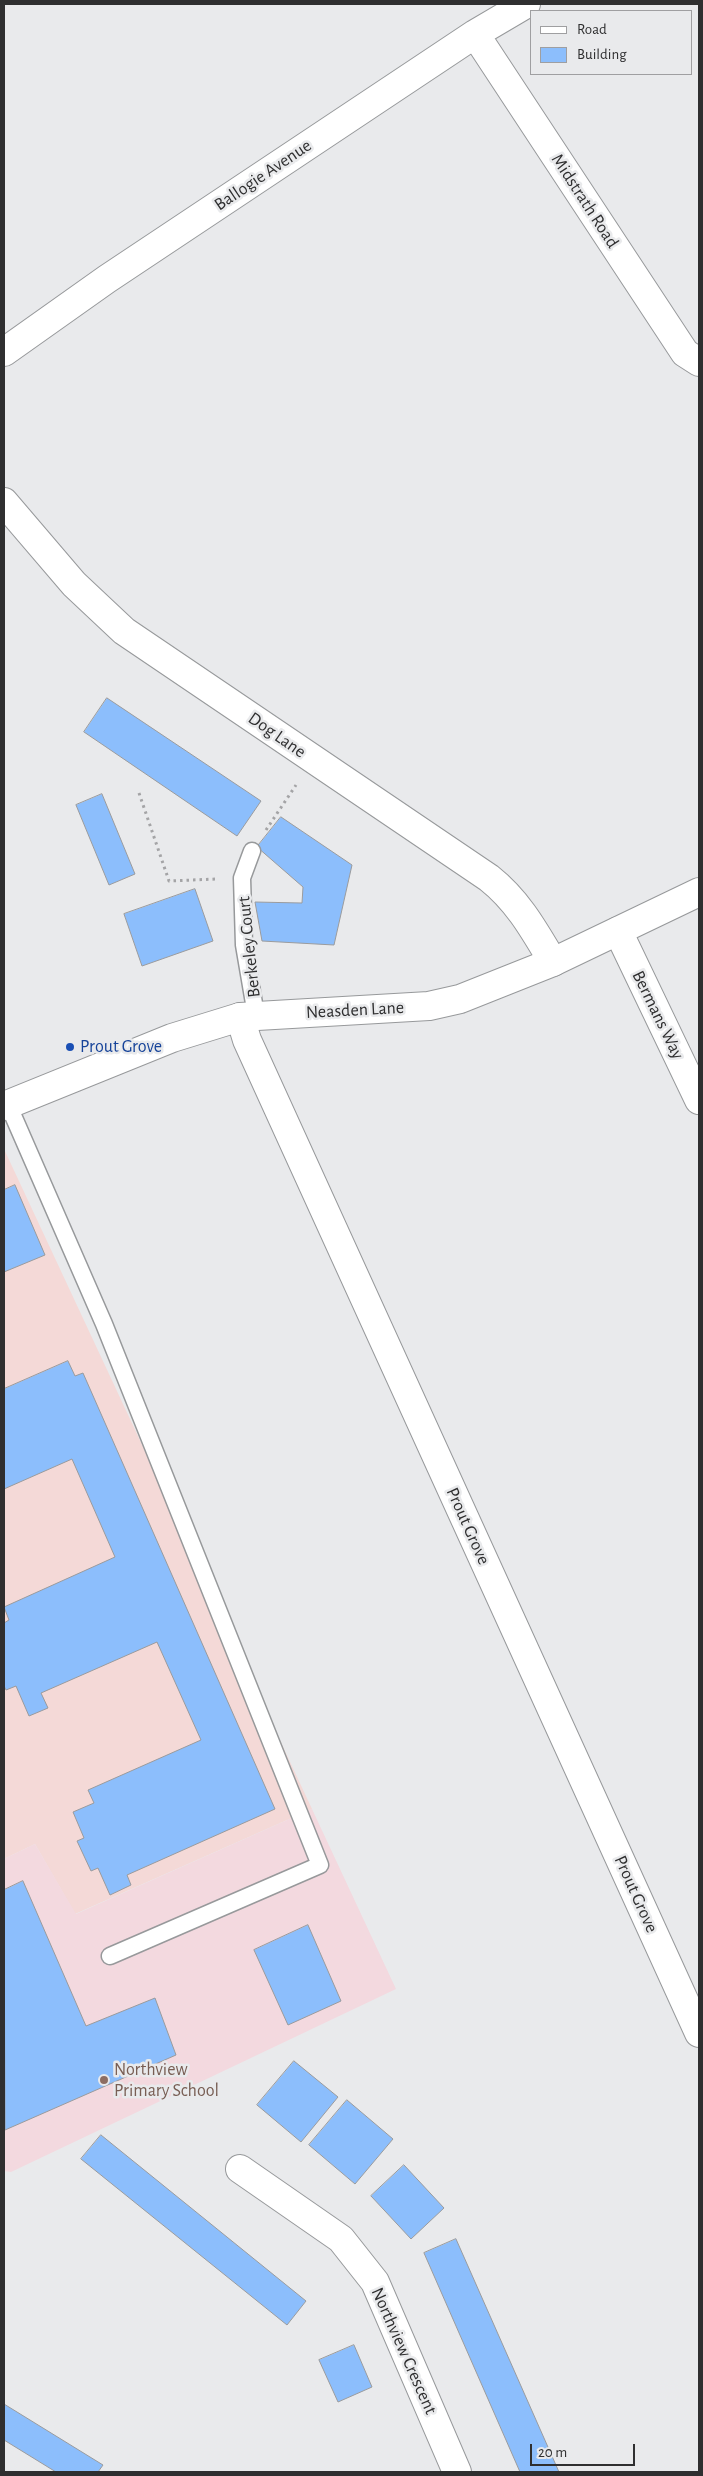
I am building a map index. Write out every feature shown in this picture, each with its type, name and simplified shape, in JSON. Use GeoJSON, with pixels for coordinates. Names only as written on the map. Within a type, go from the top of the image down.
{"type":"FeatureCollection","features":[{"type":"Feature","properties":{"kind":"street","name":"Ballogie Avenue"},"geometry":{"type":"LineString","coordinates":[[4,352],[107,279],[475,34],[526,4]]}},
{"type":"Feature","properties":{"kind":"street","name":"Midstrath Road"},"geometry":{"type":"LineString","coordinates":[[475,34],[685,353],[699,362]]}},
{"type":"Feature","properties":{"kind":"street","name":"Dog Lane"},"geometry":{"type":"LineString","coordinates":[[4,502],[74,584],[124,631],[489,878],[508,893],[528,919],[553,962]]}},
{"type":"Feature","properties":{"kind":"street","name":"Neasden Lane"},"geometry":{"type":"LineString","coordinates":[[6,1105],[172,1038],[248,1016],[429,1006],[460,999],[553,962],[699,892]]}},
{"type":"Feature","properties":{"kind":"street","name":"Bermans Way"},"geometry":{"type":"LineString","coordinates":[[618,931],[699,1100]]}},
{"type":"Feature","properties":{"kind":"street","name":"Prout Grove"},"geometry":{"type":"LineString","coordinates":[[248,1016],[247,1040],[699,2033]]}},
{"type":"Feature","properties":{"kind":"street","name":"Northview Crescent"},"geometry":{"type":"LineString","coordinates":[[240,2169],[341,2239],[375,2282],[457,2472]]}},
{"type":"Feature","properties":{"kind":"lane","name":"Berkeley Court"},"geometry":{"type":"LineString","coordinates":[[248,1016],[242,878],[252,852]]}},
{"type":"Feature","properties":{"kind":"lane"},"geometry":{"type":"LineString","coordinates":[[6,1105],[104,1324],[320,1865],[110,1956]]}},
{"type":"Feature","properties":{"kind":"path"},"geometry":{"type":"LineString","coordinates":[[252,852],[312,760]]}},
{"type":"Feature","properties":{"kind":"path","name":"Berkeley Court"},"geometry":{"type":"LineString","coordinates":[[139,793],[169,881],[242,878]]}},
{"type":"Feature","properties":{"kind":"shaded area"},"geometry":{"type":"Polygon","coordinates":[[[4,1149],[312,1809],[75,1914],[35,1844],[4,1859],[4,1149]]]}},
{"type":"Feature","properties":{"kind":"shaded area","name":"Northview Primary School"},"geometry":{"type":"Polygon","coordinates":[[[312,1809],[396,1989],[11,2172],[4,2171],[4,1859],[35,1844],[76,1914],[312,1809]]]}},
{"type":"Feature","properties":{"kind":"building"},"geometry":{"type":"Polygon","coordinates":[[[107,698],[261,801],[237,836],[84,732],[107,698]]]}},
{"type":"Feature","properties":{"kind":"building"},"geometry":{"type":"Polygon","coordinates":[[[102,794],[135,874],[109,885],[76,805],[102,794]]]}},
{"type":"Feature","properties":{"kind":"building"},"geometry":{"type":"Polygon","coordinates":[[[281,817],[352,865],[334,945],[262,941],[255,902],[302,903],[303,887],[257,847],[281,817]]]}},
{"type":"Feature","properties":{"kind":"building"},"geometry":{"type":"Polygon","coordinates":[[[195,889],[213,941],[142,966],[124,914],[195,889]]]}},
{"type":"Feature","properties":{"kind":"building"},"geometry":{"type":"Polygon","coordinates":[[[15,1185],[45,1255],[4,1272],[4,1190],[15,1185]]]}},
{"type":"Feature","properties":{"kind":"building"},"geometry":{"type":"Polygon","coordinates":[[[68,1361],[75,1376],[83,1373],[275,1809],[127,1875],[131,1885],[110,1895],[98,1868],[91,1871],[77,1841],[84,1838],[73,1812],[94,1803],[88,1790],[201,1740],[157,1642],[41,1693],[48,1708],[29,1716],[16,1686],[6,1690],[4,1686],[4,1623],[9,1620],[4,1607],[115,1557],[72,1459],[4,1489],[4,1389],[68,1361]]]}},
{"type":"Feature","properties":{"kind":"building"},"geometry":{"type":"Polygon","coordinates":[[[23,1881],[86,2026],[155,1998],[176,2055],[5,2130],[4,1890],[23,1881]]]}},
{"type":"Feature","properties":{"kind":"building"},"geometry":{"type":"Polygon","coordinates":[[[308,1925],[341,2001],[288,2025],[254,1950],[308,1925]]]}},
{"type":"Feature","properties":{"kind":"building"},"geometry":{"type":"Polygon","coordinates":[[[294,2061],[338,2097],[301,2142],[257,2105],[294,2061]]]}},
{"type":"Feature","properties":{"kind":"building"},"geometry":{"type":"Polygon","coordinates":[[[347,2100],[393,2139],[355,2184],[309,2145],[347,2100]]]}},
{"type":"Feature","properties":{"kind":"building"},"geometry":{"type":"Polygon","coordinates":[[[101,2135],[306,2301],[287,2325],[81,2159],[101,2135]]]}},
{"type":"Feature","properties":{"kind":"building"},"geometry":{"type":"Polygon","coordinates":[[[404,2165],[444,2208],[411,2239],[371,2196],[404,2165]]]}},
{"type":"Feature","properties":{"kind":"building"},"geometry":{"type":"Polygon","coordinates":[[[456,2239],[559,2472],[520,2472],[424,2253],[456,2239]]]}},
{"type":"Feature","properties":{"kind":"building"},"geometry":{"type":"Polygon","coordinates":[[[354,2345],[372,2387],[338,2402],[319,2360],[354,2345]]]}},
{"type":"Feature","properties":{"kind":"building"},"geometry":{"type":"Polygon","coordinates":[[[4,2404],[103,2465],[98,2472],[56,2472],[4,2440],[4,2404]]]}},
{"type":"Feature","properties":{"kind":"place","name":"Prout Grove"},"geometry":{"type":"Point","coordinates":[70,1047]}},
{"type":"Feature","properties":{"kind":"place","name":"Northview Primary School"},"geometry":{"type":"Point","coordinates":[104,2080]}}]}
